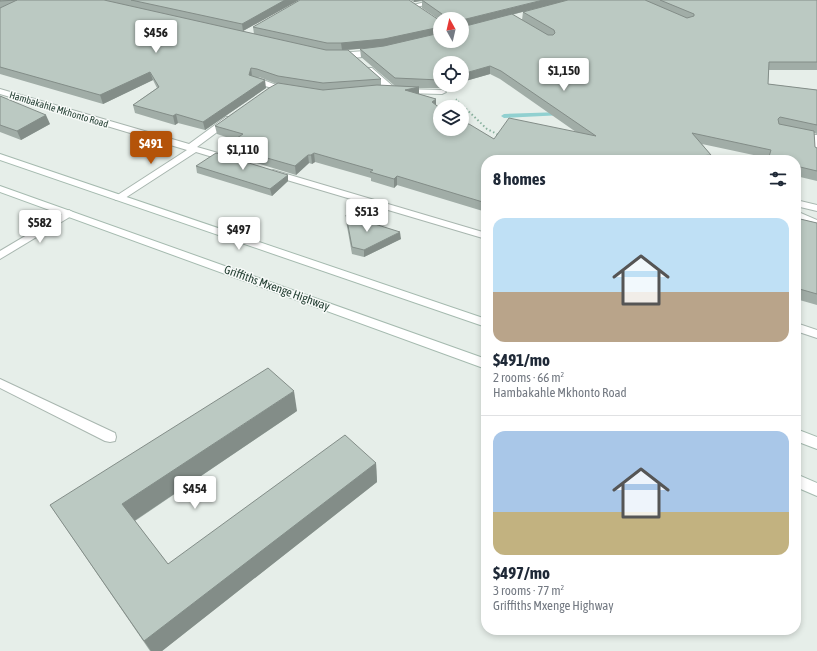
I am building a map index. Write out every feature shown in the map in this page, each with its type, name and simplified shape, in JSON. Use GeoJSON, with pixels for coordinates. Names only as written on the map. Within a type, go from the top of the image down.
{"type":"FeatureCollection","features":[{"type":"Feature","properties":{"kind":"street"},"geometry":{"type":"LineString","coordinates":[[424,13],[411,4],[440,0]]}},
{"type":"Feature","properties":{"kind":"street"},"geometry":{"type":"LineString","coordinates":[[332,54],[352,55],[383,51]]}},
{"type":"Feature","properties":{"kind":"street"},"geometry":{"type":"LineString","coordinates":[[352,55],[392,90]]}},
{"type":"Feature","properties":{"kind":"street"},"geometry":{"type":"LineString","coordinates":[[255,80],[278,88],[297,92]]}},
{"type":"Feature","properties":{"kind":"street"},"geometry":{"type":"LineString","coordinates":[[266,93],[278,88]]}},
{"type":"Feature","properties":{"kind":"street"},"geometry":{"type":"LineString","coordinates":[[377,90],[433,92]]}},
{"type":"Feature","properties":{"kind":"street","name":"Hambakahle Mkhonto Road"},"geometry":{"type":"LineString","coordinates":[[0,92],[241,163]]}},
{"type":"Feature","properties":{"kind":"street"},"geometry":{"type":"LineString","coordinates":[[119,198],[192,148],[234,116]]}},
{"type":"Feature","properties":{"kind":"street"},"geometry":{"type":"LineString","coordinates":[[0,157],[481,321]]}},
{"type":"Feature","properties":{"kind":"street"},"geometry":{"type":"LineString","coordinates":[[264,170],[481,235]]}},
{"type":"Feature","properties":{"kind":"street","name":"Griffiths Mxenge Highway"},"geometry":{"type":"LineString","coordinates":[[0,189],[481,362]]}},
{"type":"Feature","properties":{"kind":"street"},"geometry":{"type":"LineString","coordinates":[[801,203],[817,208]]}},
{"type":"Feature","properties":{"kind":"street"},"geometry":{"type":"LineString","coordinates":[[0,256],[69,213]]}},
{"type":"Feature","properties":{"kind":"street"},"geometry":{"type":"LineString","coordinates":[[801,216],[817,224]]}},
{"type":"Feature","properties":{"kind":"street"},"geometry":{"type":"LineString","coordinates":[[801,329],[817,334]]}},
{"type":"Feature","properties":{"kind":"street"},"geometry":{"type":"LineString","coordinates":[[801,437],[817,443]]}},
{"type":"Feature","properties":{"kind":"street"},"geometry":{"type":"LineString","coordinates":[[801,482],[817,490]]}},
{"type":"Feature","properties":{"kind":"lane"},"geometry":{"type":"LineString","coordinates":[[814,137],[817,156]]}},
{"type":"Feature","properties":{"kind":"lane"},"geometry":{"type":"LineString","coordinates":[[0,383],[110,437]]}},
{"type":"Feature","properties":{"kind":"path"},"geometry":{"type":"LineString","coordinates":[[442,92],[452,95],[487,130],[502,135]]}},
{"type":"Feature","properties":{"kind":"building"},"geometry":{"type":"Polygon","coordinates":[[[17,0],[104,0],[326,50],[348,50],[381,79],[323,83],[278,76],[251,68],[249,75],[265,80],[203,122],[176,114],[173,116],[133,105],[159,87],[150,72],[100,95],[0,67],[0,8],[17,0]]]}},
{"type":"Feature","properties":{"kind":"building"},"geometry":{"type":"Polygon","coordinates":[[[131,0],[285,0],[242,24],[131,0]]]}},
{"type":"Feature","properties":{"kind":"building"},"geometry":{"type":"Polygon","coordinates":[[[300,0],[409,0],[433,16],[433,28],[384,39],[341,43],[327,43],[253,27],[300,0]]]}},
{"type":"Feature","properties":{"kind":"building"},"geometry":{"type":"Polygon","coordinates":[[[422,0],[543,0],[469,18],[469,12],[439,12],[422,0]]]}},
{"type":"Feature","properties":{"kind":"building"},"geometry":{"type":"Polygon","coordinates":[[[568,0],[645,0],[687,18],[694,16],[694,14],[660,0],[817,0],[817,62],[769,62],[768,84],[817,90],[817,125],[780,117],[778,119],[779,124],[814,131],[815,147],[817,148],[817,171],[801,167],[801,155],[770,155],[771,150],[692,133],[711,155],[481,155],[481,201],[397,176],[394,179],[370,172],[373,170],[314,153],[308,155],[295,166],[225,146],[243,134],[215,126],[278,83],[323,90],[377,85],[419,87],[405,90],[436,99],[432,102],[433,136],[469,136],[469,124],[494,139],[509,118],[596,136],[501,71],[490,66],[469,72],[469,56],[433,56],[433,80],[395,78],[360,49],[384,46],[433,35],[433,48],[469,48],[469,25],[512,14],[548,35],[553,35],[555,33],[554,30],[523,12],[568,0]]]}},
{"type":"Feature","properties":{"kind":"building"},"geometry":{"type":"Polygon","coordinates":[[[0,96],[46,115],[17,131],[0,125],[0,96]]]}},
{"type":"Feature","properties":{"kind":"building"},"geometry":{"type":"Polygon","coordinates":[[[216,153],[288,175],[270,189],[196,166],[216,153]]]}},
{"type":"Feature","properties":{"kind":"building"},"geometry":{"type":"Polygon","coordinates":[[[346,215],[400,232],[364,250],[352,247],[346,215]]]}},
{"type":"Feature","properties":{"kind":"building"},"geometry":{"type":"Polygon","coordinates":[[[801,219],[817,223],[817,294],[801,289],[801,219]]]}},
{"type":"Feature","properties":{"kind":"building"},"geometry":{"type":"Polygon","coordinates":[[[268,368],[294,391],[122,504],[168,564],[345,435],[376,463],[144,641],[50,505],[268,368]]]}},
{"type":"Feature","properties":{"kind":"waterway"},"geometry":{"type":"LineString","coordinates":[[504,116],[561,114]]}}]}
